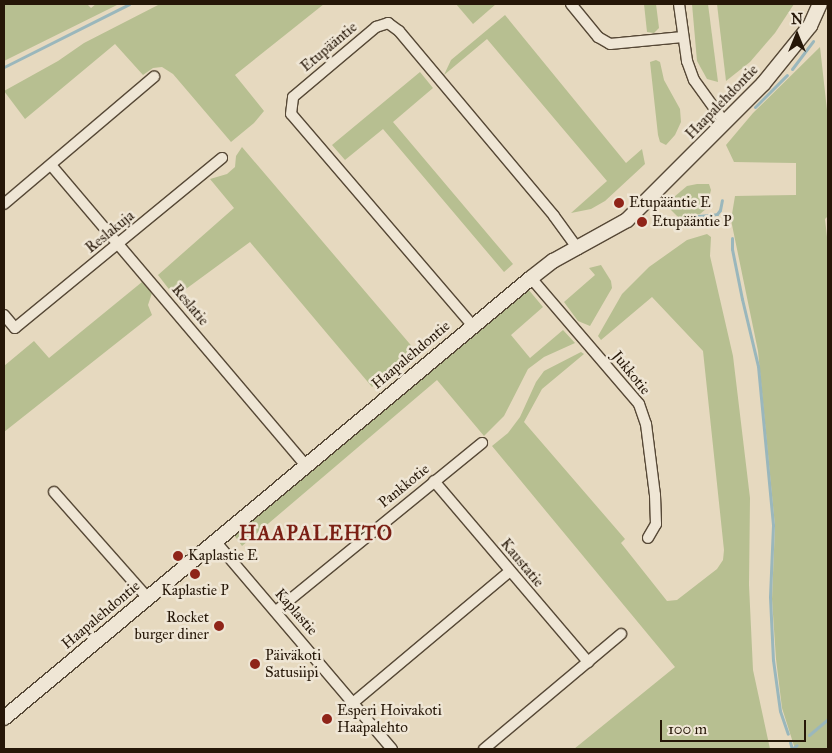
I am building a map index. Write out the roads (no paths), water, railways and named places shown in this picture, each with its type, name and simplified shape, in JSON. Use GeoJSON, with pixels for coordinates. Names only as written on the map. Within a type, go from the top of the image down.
{"type":"FeatureCollection","features":[{"type":"Feature","properties":{"kind":"street"},"geometry":{"type":"LineString","coordinates":[[571,4],[598,37],[610,44],[683,37]]}},
{"type":"Feature","properties":{"kind":"street"},"geometry":{"type":"LineString","coordinates":[[679,4],[683,37],[694,80],[725,123]]}},
{"type":"Feature","properties":{"kind":"street","name":"Haapalehdontie"},"geometry":{"type":"LineString","coordinates":[[4,718],[304,465],[531,278],[553,261],[578,249],[627,220],[725,123],[789,54],[810,26],[820,4]]}},
{"type":"Feature","properties":{"kind":"street","name":"Etupääntie"},"geometry":{"type":"LineString","coordinates":[[473,326],[291,114],[293,97],[376,27],[388,23],[399,31],[554,216],[578,249]]}},
{"type":"Feature","properties":{"kind":"street"},"geometry":{"type":"LineString","coordinates":[[4,204],[154,77]]}},
{"type":"Feature","properties":{"kind":"street","name":"Reslakuja"},"geometry":{"type":"LineString","coordinates":[[4,315],[15,328],[222,158]]}},
{"type":"Feature","properties":{"kind":"street","name":"Reslatie"},"geometry":{"type":"LineString","coordinates":[[51,165],[304,465]]}},
{"type":"Feature","properties":{"kind":"street","name":"Jukkotie"},"geometry":{"type":"LineString","coordinates":[[531,278],[639,404],[646,424],[655,495],[656,524],[648,538]]}},
{"type":"Feature","properties":{"kind":"street","name":"Pankkotie"},"geometry":{"type":"LineString","coordinates":[[276,611],[482,443]]}},
{"type":"Feature","properties":{"kind":"street","name":"Kaustatie"},"geometry":{"type":"LineString","coordinates":[[434,481],[509,572],[588,662]]}},
{"type":"Feature","properties":{"kind":"street"},"geometry":{"type":"LineString","coordinates":[[54,492],[147,597]]}},
{"type":"Feature","properties":{"kind":"street","name":"Kaplastie"},"geometry":{"type":"LineString","coordinates":[[215,541],[354,702],[392,749]]}},
{"type":"Feature","properties":{"kind":"street"},"geometry":{"type":"LineString","coordinates":[[354,702],[509,572]]}},
{"type":"Feature","properties":{"kind":"street"},"geometry":{"type":"LineString","coordinates":[[484,749],[621,634]]}},
{"type":"Feature","properties":{"kind":"waterway"},"geometry":{"type":"LineString","coordinates":[[4,67],[129,4]]}},
{"type":"Feature","properties":{"kind":"waterway"},"geometry":{"type":"LineString","coordinates":[[792,69],[813,41]]}},
{"type":"Feature","properties":{"kind":"waterway"},"geometry":{"type":"LineString","coordinates":[[755,107],[787,75]]}},
{"type":"Feature","properties":{"kind":"waterway"},"geometry":{"type":"LineString","coordinates":[[671,226],[699,216],[717,214],[722,200]]}},
{"type":"Feature","properties":{"kind":"waterway"},"geometry":{"type":"LineString","coordinates":[[732,238],[732,249],[742,299],[758,366],[773,525],[770,597],[773,660],[780,711],[788,734]]}},
{"type":"Feature","properties":{"kind":"waterway"},"geometry":{"type":"LineString","coordinates":[[809,735],[828,719]]}},
{"type":"Feature","properties":{"kind":"waterway"},"geometry":{"type":"LineString","coordinates":[[790,742],[792,749]]}},
{"type":"Feature","properties":{"kind":"waterway"},"geometry":{"type":"LineString","coordinates":[[792,749],[797,745]]}},
{"type":"Feature","properties":{"kind":"place","name":"Etupääntie E"},"geometry":{"type":"Point","coordinates":[619,203]}},
{"type":"Feature","properties":{"kind":"place","name":"Etupääntie P"},"geometry":{"type":"Point","coordinates":[642,222]}},
{"type":"Feature","properties":{"kind":"place","name":"Kaplastie E"},"geometry":{"type":"Point","coordinates":[178,556]}},
{"type":"Feature","properties":{"kind":"place","name":"Kaplastie P"},"geometry":{"type":"Point","coordinates":[195,574]}},
{"type":"Feature","properties":{"kind":"place","name":"Rocket burger diner"},"geometry":{"type":"Point","coordinates":[219,626]}},
{"type":"Feature","properties":{"kind":"place","name":"Päiväkoti Satusiipi"},"geometry":{"type":"Point","coordinates":[255,664]}},
{"type":"Feature","properties":{"kind":"place","name":"Esperi Hoivakoti Haapalehto"},"geometry":{"type":"Point","coordinates":[327,719]}},
{"type":"Feature","properties":{"kind":"district","name":"HAAPALEHTO"},"geometry":{"type":"Point","coordinates":[316,533]}}]}
